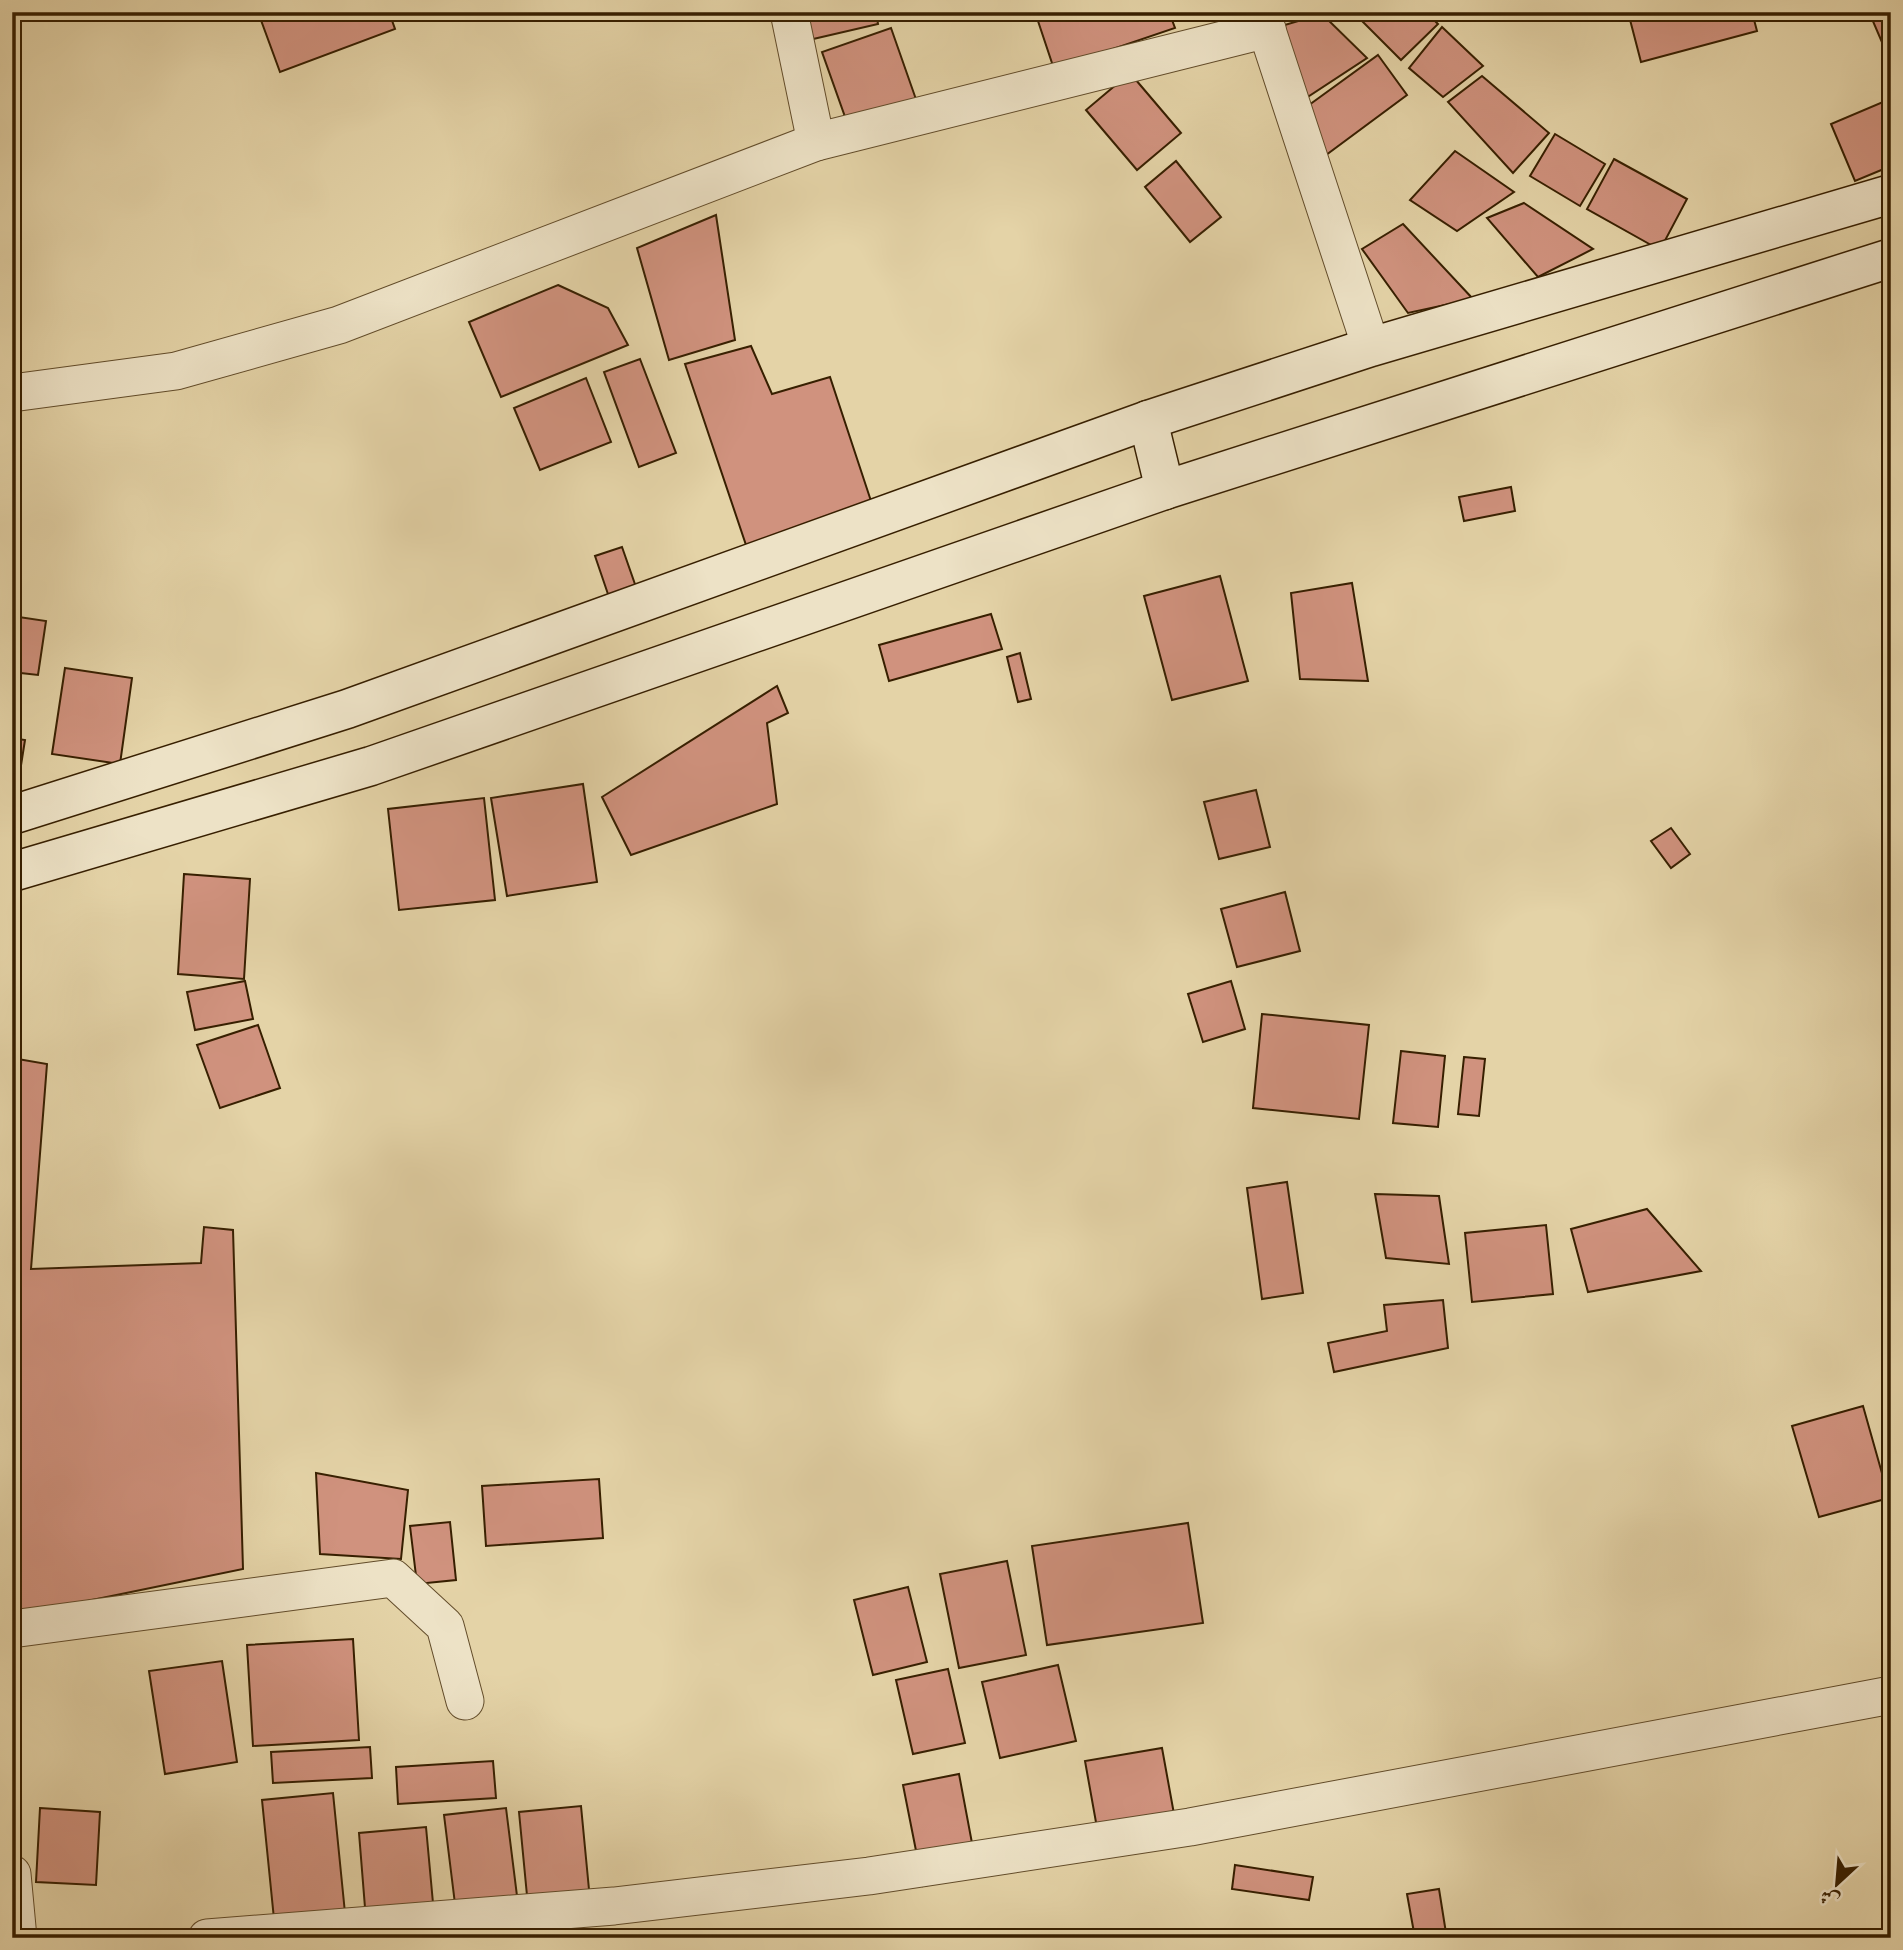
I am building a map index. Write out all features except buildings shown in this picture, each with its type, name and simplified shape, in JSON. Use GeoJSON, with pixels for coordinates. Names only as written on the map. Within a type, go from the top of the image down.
{"type":"FeatureCollection","features":[{"type":"Feature","properties":{"kind":"main road"},"geometry":{"type":"LineString","coordinates":[[12,815],[347,709],[1148,420],[1371,347],[1891,194]]}},
{"type":"Feature","properties":{"kind":"main road"},"geometry":{"type":"LineString","coordinates":[[12,872],[371,766],[1165,490],[1890,259]]}},
{"type":"Feature","properties":{"kind":"main road"},"geometry":{"type":"LineString","coordinates":[[1148,420],[1165,490]]}},
{"type":"Feature","properties":{"kind":"main road"},"geometry":{"type":"LineString","coordinates":[[347,709],[371,766]]}},
{"type":"Feature","properties":{"kind":"street"},"geometry":{"type":"LineString","coordinates":[[789,12],[816,142]]}},
{"type":"Feature","properties":{"kind":"street"},"geometry":{"type":"LineString","coordinates":[[12,393],[176,371],[339,325],[816,142],[1264,20],[1371,347]]}},
{"type":"Feature","properties":{"kind":"street"},"geometry":{"type":"LineString","coordinates":[[12,1629],[393,1578],[445,1626],[465,1701]]}},
{"type":"Feature","properties":{"kind":"street"},"geometry":{"type":"LineString","coordinates":[[207,1938],[614,1906],[869,1876],[1190,1827],[1891,1695]]}},
{"type":"Feature","properties":{"kind":"street"},"geometry":{"type":"LineString","coordinates":[[12,1874],[18,1938]]}}]}
